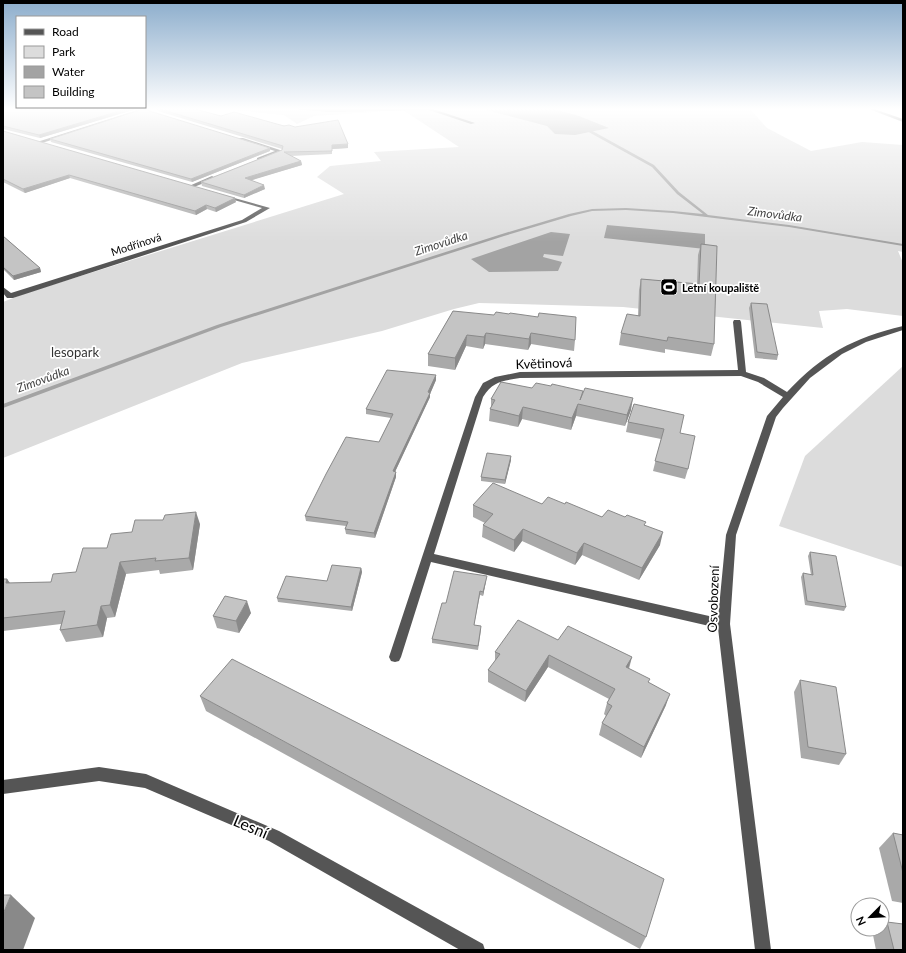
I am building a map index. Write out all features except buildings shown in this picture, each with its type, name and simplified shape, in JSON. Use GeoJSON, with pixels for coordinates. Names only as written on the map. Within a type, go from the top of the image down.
{"type":"FeatureCollection","features":[{"type":"Feature","properties":{"kind":"street"},"geometry":{"type":"LineString","coordinates":[[251,162],[273,153]]}},
{"type":"Feature","properties":{"kind":"street"},"geometry":{"type":"LineString","coordinates":[[192,186],[221,174]]}},
{"type":"Feature","properties":{"kind":"street"},"geometry":{"type":"LineString","coordinates":[[184,184],[200,188]]}},
{"type":"Feature","properties":{"kind":"street","name":"Modřínová"},"geometry":{"type":"LineString","coordinates":[[3,289],[10,296],[244,221],[267,208],[214,192]]}},
{"type":"Feature","properties":{"kind":"street"},"geometry":{"type":"LineString","coordinates":[[737,322],[742,373]]}},
{"type":"Feature","properties":{"kind":"street","name":"Osvobození"},"geometry":{"type":"LineString","coordinates":[[763,950],[724,624],[731,535],[772,416],[822,364],[849,346],[903,328]]}},
{"type":"Feature","properties":{"kind":"street","name":"Květinová"},"geometry":{"type":"LineString","coordinates":[[395,657],[479,397],[486,385],[498,379],[520,375],[742,373],[761,380],[789,397]]}},
{"type":"Feature","properties":{"kind":"street"},"geometry":{"type":"LineString","coordinates":[[427,557],[724,624]]}},
{"type":"Feature","properties":{"kind":"street","name":"Lesní"},"geometry":{"type":"LineString","coordinates":[[3,787],[99,774],[146,781],[274,836],[478,950]]}},
{"type":"Feature","properties":{"kind":"green space","name":"lesopark"},"geometry":{"type":"Polygon","coordinates":[[[375,153],[903,153],[903,252],[898,251],[903,263],[903,316],[847,309],[819,311],[823,328],[623,307],[479,303],[382,331],[242,363],[3,458],[3,302],[26,293],[344,194],[317,177],[330,166],[381,161],[375,153]]]}},
{"type":"Feature","properties":{"kind":"green space"},"geometry":{"type":"Polygon","coordinates":[[[903,366],[903,567],[779,526],[805,456],[903,366]]]}},
{"type":"Feature","properties":{"kind":"water"},"geometry":{"type":"Polygon","coordinates":[[[607,225],[705,234],[705,249],[604,238],[607,225]]]}},
{"type":"Feature","properties":{"kind":"water"},"geometry":{"type":"Polygon","coordinates":[[[551,232],[570,234],[563,256],[544,254],[543,257],[562,262],[558,271],[489,272],[471,259],[551,232]]]}},
{"type":"Feature","properties":{"kind":"waterway"},"geometry":{"type":"LineString","coordinates":[[630,153],[653,166],[678,193],[707,216]]}},
{"type":"Feature","properties":{"kind":"waterway","name":"Zimovůdka"},"geometry":{"type":"LineString","coordinates":[[3,406],[219,326],[503,235],[592,210],[626,209],[673,212],[789,226],[903,245]]}},
{"type":"Feature","properties":{"kind":"place","name":"Letní koupaliště"},"geometry":{"type":"Point","coordinates":[669,287]}}]}
